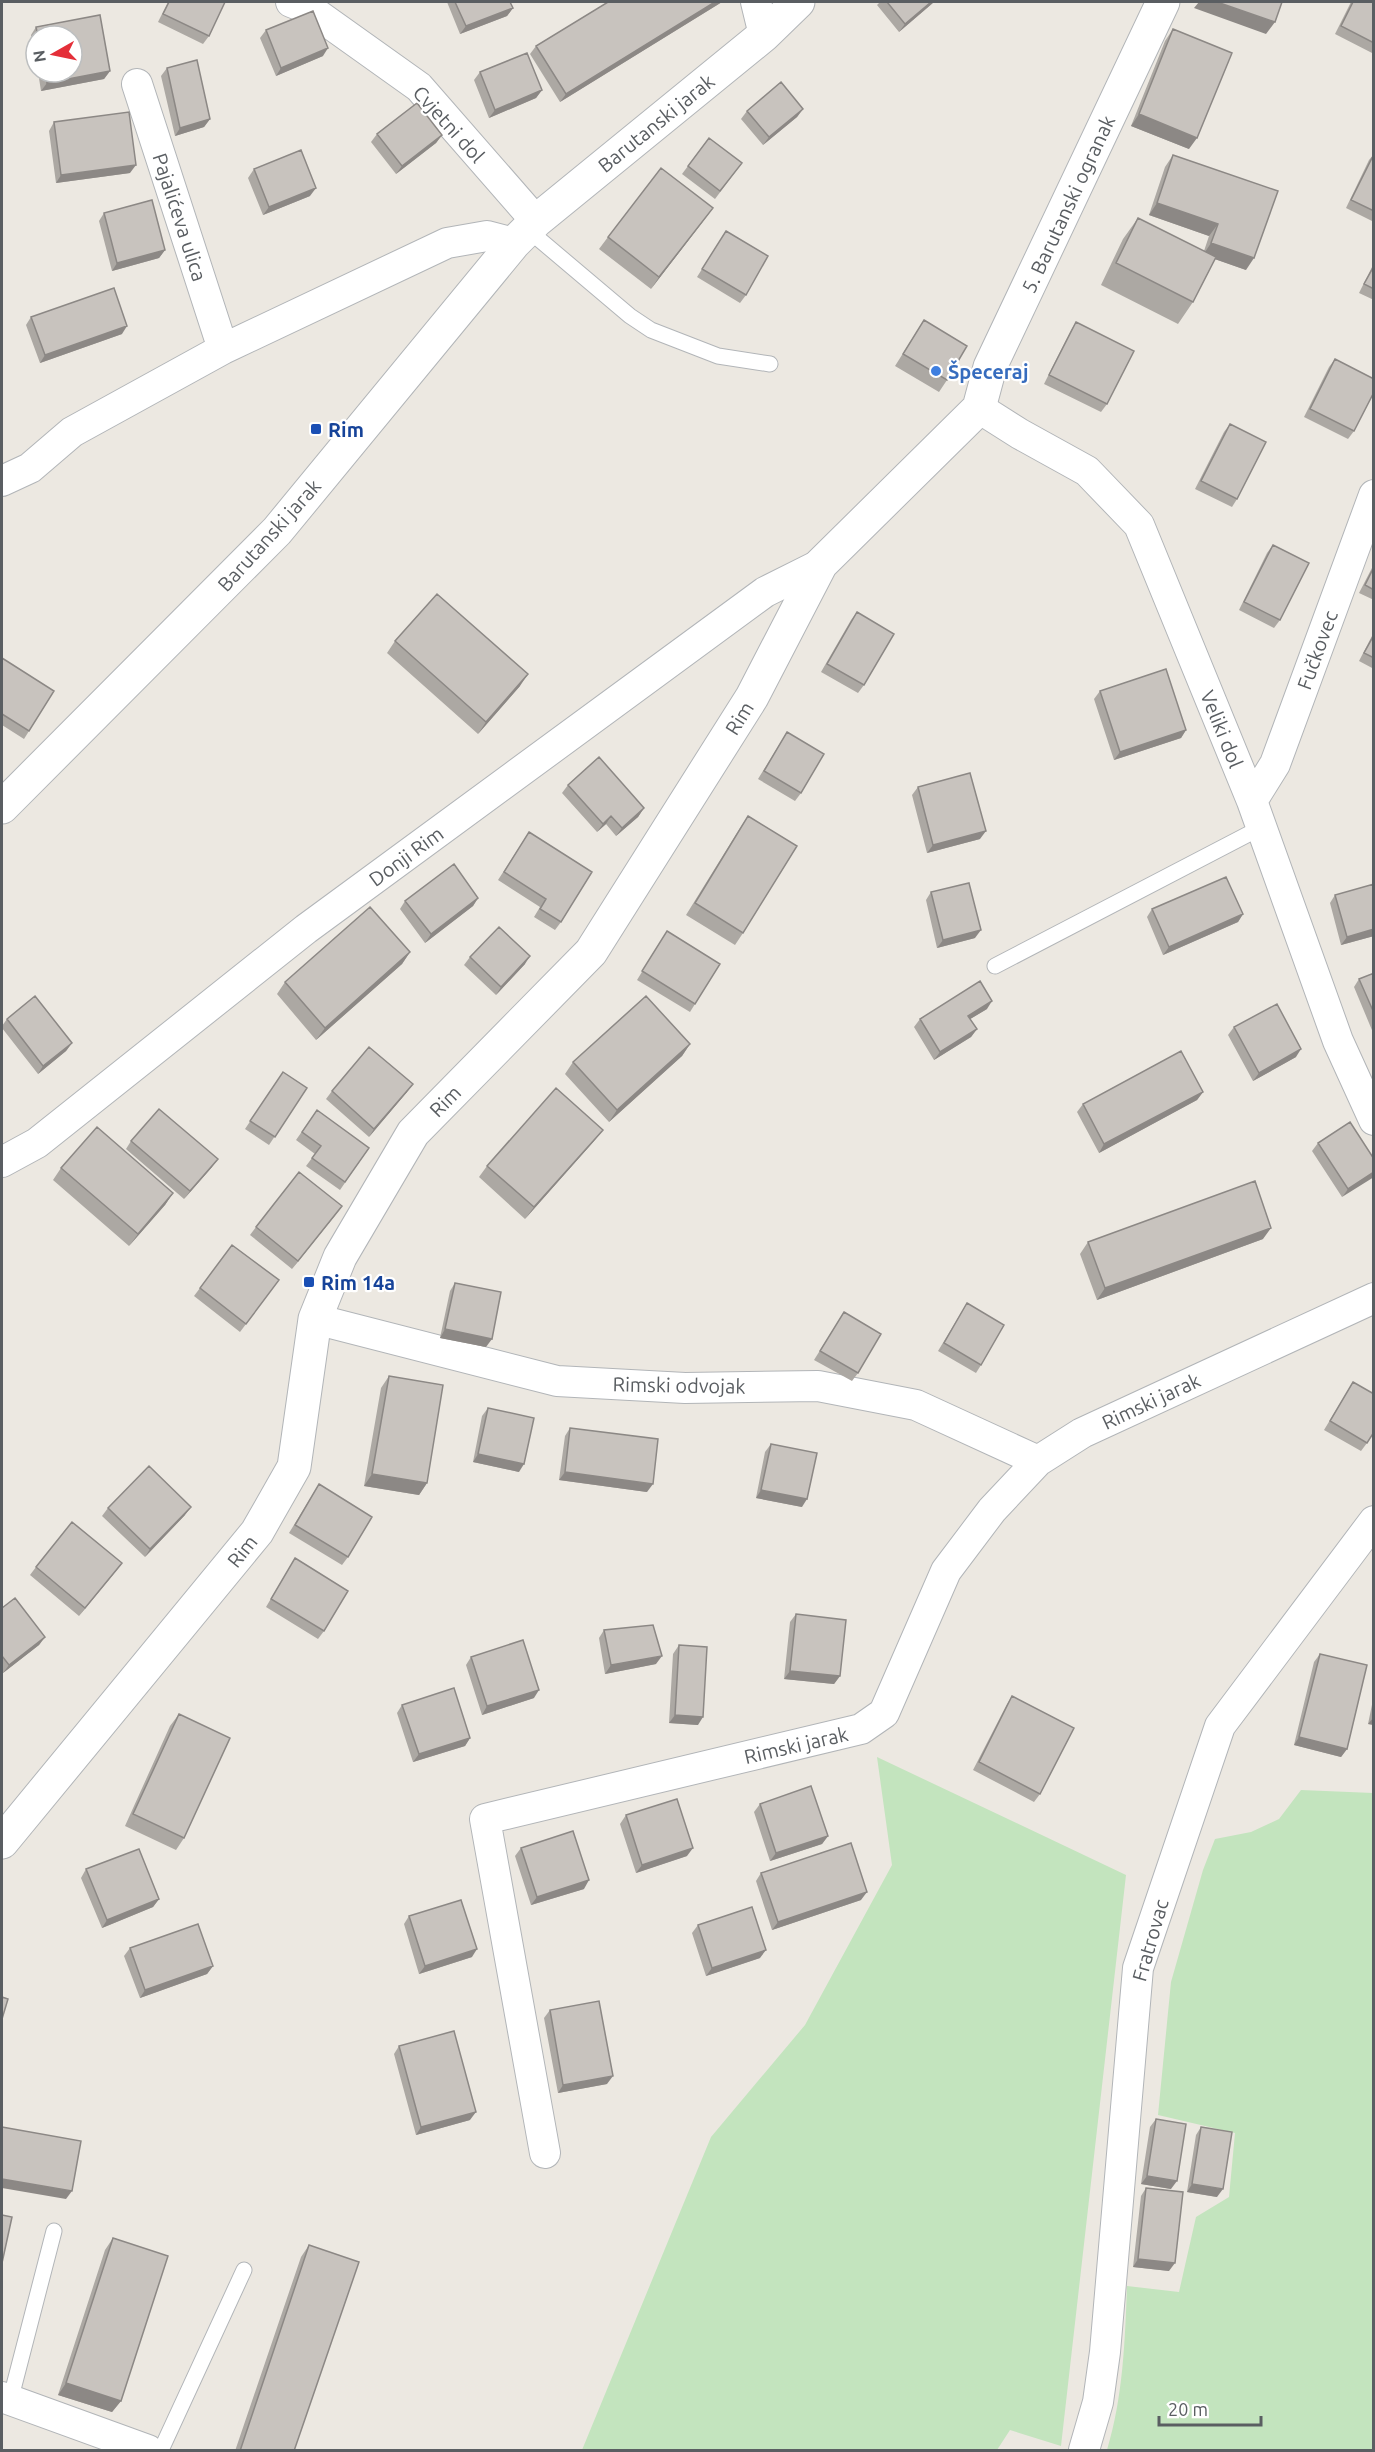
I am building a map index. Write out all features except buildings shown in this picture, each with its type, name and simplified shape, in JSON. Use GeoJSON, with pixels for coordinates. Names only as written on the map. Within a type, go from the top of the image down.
{"type":"FeatureCollection","features":[{"type":"Feature","properties":{"kind":"street","name":"Cvjetni dol"},"geometry":{"type":"LineString","coordinates":[[291,2],[311,10],[419,87],[525,231]]}},
{"type":"Feature","properties":{"kind":"street"},"geometry":{"type":"LineString","coordinates":[[756,2],[764,35]]}},
{"type":"Feature","properties":{"kind":"street","name":"Barutanski jarak"},"geometry":{"type":"LineString","coordinates":[[2,807],[277,531],[525,231],[764,35],[798,2]]}},
{"type":"Feature","properties":{"kind":"street","name":"5. Barutanski ogranak"},"geometry":{"type":"LineString","coordinates":[[979,408],[990,367],[1163,2]]}},
{"type":"Feature","properties":{"kind":"street","name":"Pajalićeva ulica"},"geometry":{"type":"LineString","coordinates":[[137,84],[223,349]]}},
{"type":"Feature","properties":{"kind":"street"},"geometry":{"type":"LineString","coordinates":[[2,481],[30,468],[72,432],[223,349],[447,243],[525,231]]}},
{"type":"Feature","properties":{"kind":"street","name":"Rim"},"geometry":{"type":"LineString","coordinates":[[2,1842],[257,1532],[294,1467],[315,1319],[340,1257],[413,1133],[591,952],[752,697],[821,564],[979,408]]}},
{"type":"Feature","properties":{"kind":"street","name":"Veliki dol"},"geometry":{"type":"LineString","coordinates":[[979,408],[1087,471],[1139,525],[1257,814],[1338,1041],[1374,1120]]}},
{"type":"Feature","properties":{"kind":"street","name":"Fučkovec"},"geometry":{"type":"LineString","coordinates":[[1257,814],[1374,495]]}},
{"type":"Feature","properties":{"kind":"street","name":"Donji Rim"},"geometry":{"type":"LineString","coordinates":[[2,1162],[37,1143],[306,929],[765,592],[821,564]]}},
{"type":"Feature","properties":{"kind":"street","name":"Rimski jarak"},"geometry":{"type":"LineString","coordinates":[[545,2153],[485,1819],[861,1729],[884,1713],[946,1571],[992,1510],[1038,1461],[1082,1433],[1374,1298]]}},
{"type":"Feature","properties":{"kind":"street","name":"Rimski odvojak"},"geometry":{"type":"LineString","coordinates":[[315,1319],[557,1381],[685,1388],[818,1386],[916,1405],[1038,1461]]}},
{"type":"Feature","properties":{"kind":"street","name":"Fratrovac"},"geometry":{"type":"LineString","coordinates":[[1084,2451],[1098,2402],[1106,2352],[1138,1968],[1220,1726],[1374,1521]]}},
{"type":"Feature","properties":{"kind":"street"},"geometry":{"type":"LineString","coordinates":[[6,2399],[148,2451]]}},
{"type":"Feature","properties":{"kind":"lane"},"geometry":{"type":"LineString","coordinates":[[525,231],[630,316],[651,330],[718,356],[770,364]]}},
{"type":"Feature","properties":{"kind":"lane"},"geometry":{"type":"LineString","coordinates":[[995,966],[1257,814]]}},
{"type":"Feature","properties":{"kind":"lane"},"geometry":{"type":"LineString","coordinates":[[6,2399],[54,2231]]}},
{"type":"Feature","properties":{"kind":"lane"},"geometry":{"type":"LineString","coordinates":[[161,2451],[244,2270]]}},
{"type":"Feature","properties":{"kind":"green space"},"geometry":{"type":"Polygon","coordinates":[[[877,1757],[1126,1875],[1061,2446],[1010,2430],[997,2450],[582,2450],[711,2137],[805,2025],[892,1865],[877,1757]]]}},
{"type":"Feature","properties":{"kind":"green space"},"geometry":{"type":"Polygon","coordinates":[[[1301,1790],[1373,1793],[1373,2450],[1107,2450],[1120,2390],[1127,2286],[1179,2292],[1196,2217],[1229,2197],[1235,2133],[1158,2115],[1171,1982],[1203,1870],[1215,1839],[1251,1832],[1279,1819],[1301,1790]]]}},
{"type":"Feature","properties":{"kind":"place","name":"Špeceraj"},"geometry":{"type":"Point","coordinates":[936,371]}},
{"type":"Feature","properties":{"kind":"place","name":"Rim"},"geometry":{"type":"Point","coordinates":[316,429]}},
{"type":"Feature","properties":{"kind":"place","name":"Rim 14a"},"geometry":{"type":"Point","coordinates":[309,1282]}}]}
